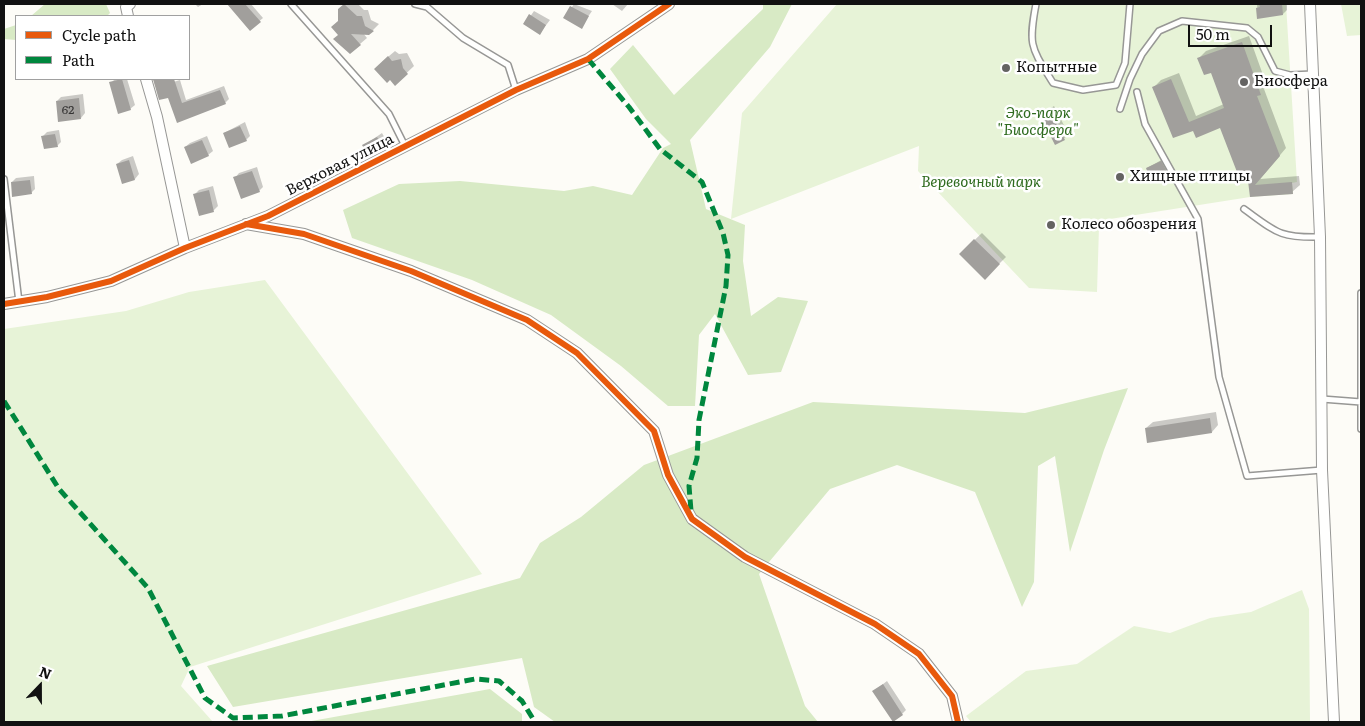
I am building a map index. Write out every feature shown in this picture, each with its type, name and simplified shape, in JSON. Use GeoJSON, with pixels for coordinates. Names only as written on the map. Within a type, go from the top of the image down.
{"type":"FeatureCollection","features":[{"type":"Feature","properties":{"kind":"street","name":"Верховая улица"},"geometry":{"type":"LineString","coordinates":[[4,304],[47,297],[111,280],[320,191],[516,90],[588,59],[669,4]]}},
{"type":"Feature","properties":{"kind":"street"},"geometry":{"type":"LineString","coordinates":[[1310,4],[1320,237],[1322,470],[1334,722]]}},
{"type":"Feature","properties":{"kind":"street"},"geometry":{"type":"LineString","coordinates":[[146,80],[157,117],[185,248]]}},
{"type":"Feature","properties":{"kind":"street"},"geometry":{"type":"LineString","coordinates":[[246,224],[304,234],[411,271],[527,320],[577,352],[654,431],[668,475],[692,519],[746,556],[875,624],[919,654],[952,696],[958,722]]}},
{"type":"Feature","properties":{"kind":"lane"},"geometry":{"type":"LineString","coordinates":[[291,4],[389,114],[405,146]]}},
{"type":"Feature","properties":{"kind":"lane"},"geometry":{"type":"LineString","coordinates":[[415,4],[427,7],[463,38],[508,65],[516,90]]}},
{"type":"Feature","properties":{"kind":"lane"},"geometry":{"type":"LineString","coordinates":[[1036,4],[1030,33],[1034,52],[1053,83],[1083,90],[1116,86],[1125,63],[1130,4]]}},
{"type":"Feature","properties":{"kind":"lane"},"geometry":{"type":"LineString","coordinates":[[1120,110],[1130,79],[1142,54],[1160,31],[1182,21],[1213,26],[1227,25],[1248,28],[1258,37],[1275,71],[1290,75],[1313,74]]}},
{"type":"Feature","properties":{"kind":"lane"},"geometry":{"type":"LineString","coordinates":[[1137,92],[1145,124],[1198,219],[1219,377],[1247,476],[1322,470]]}},
{"type":"Feature","properties":{"kind":"lane"},"geometry":{"type":"LineString","coordinates":[[4,179],[19,302]]}},
{"type":"Feature","properties":{"kind":"lane"},"geometry":{"type":"LineString","coordinates":[[1244,210],[1280,234],[1292,237],[1320,237]]}},
{"type":"Feature","properties":{"kind":"lane"},"geometry":{"type":"LineString","coordinates":[[1361,293],[1361,429]]}},
{"type":"Feature","properties":{"kind":"lane"},"geometry":{"type":"LineString","coordinates":[[1321,399],[1361,402]]}},
{"type":"Feature","properties":{"kind":"green space"},"geometry":{"type":"Polygon","coordinates":[[[45,4],[106,4],[110,13],[108,15],[32,15],[45,4]]]}},
{"type":"Feature","properties":{"kind":"green space"},"geometry":{"type":"Polygon","coordinates":[[[763,4],[792,4],[770,47],[690,140],[706,209],[745,225],[743,261],[751,316],[778,297],[808,301],[781,372],[748,375],[715,314],[699,335],[695,406],[668,406],[621,366],[551,315],[472,280],[352,238],[343,210],[399,184],[460,181],[564,191],[593,186],[632,195],[663,148],[671,144],[646,119],[610,69],[633,45],[674,95],[763,9],[763,4]]]}},
{"type":"Feature","properties":{"kind":"green space","name":"Эко-парк \"Биосфера\""},"geometry":{"type":"Polygon","coordinates":[[[837,4],[1286,4],[1297,182],[1292,183],[1293,194],[1250,197],[1110,219],[1099,227],[1097,292],[1029,288],[918,171],[919,146],[731,219],[742,113],[837,4]]]}},
{"type":"Feature","properties":{"kind":"green space"},"geometry":{"type":"Polygon","coordinates":[[[1341,4],[1361,4],[1361,35],[1347,36],[1341,4]]]}},
{"type":"Feature","properties":{"kind":"green space"},"geometry":{"type":"Polygon","coordinates":[[[15,25],[15,40],[4,39],[4,29],[15,25]]]}},
{"type":"Feature","properties":{"kind":"green space"},"geometry":{"type":"Polygon","coordinates":[[[265,280],[482,574],[190,667],[181,686],[213,722],[4,722],[4,329],[126,311],[189,292],[265,280]]]}},
{"type":"Feature","properties":{"kind":"green space"},"geometry":{"type":"Polygon","coordinates":[[[1128,388],[1104,450],[1070,552],[1055,456],[1038,466],[1034,582],[1022,607],[975,492],[897,465],[830,489],[759,574],[805,706],[818,722],[555,722],[534,707],[522,658],[233,707],[207,666],[520,578],[540,543],[581,517],[644,465],[813,402],[1025,413],[1128,388]]]}},
{"type":"Feature","properties":{"kind":"green space"},"geometry":{"type":"Polygon","coordinates":[[[1302,590],[1309,609],[1310,722],[971,722],[966,716],[1026,671],[1077,664],[1134,626],[1170,633],[1210,618],[1251,612],[1302,590]]]}},
{"type":"Feature","properties":{"kind":"green space"},"geometry":{"type":"Polygon","coordinates":[[[490,689],[522,714],[522,722],[306,722],[490,689]]]}},
{"type":"Feature","properties":{"kind":"building"},"geometry":{"type":"Polygon","coordinates":[[[227,4],[245,4],[261,22],[250,31],[227,4]]]}},
{"type":"Feature","properties":{"kind":"building"},"geometry":{"type":"Polygon","coordinates":[[[344,4],[357,16],[362,16],[365,26],[374,31],[369,35],[351,34],[361,45],[350,54],[333,39],[338,35],[331,27],[338,21],[338,9],[344,4]]]}},
{"type":"Feature","properties":{"kind":"building"},"geometry":{"type":"Polygon","coordinates":[[[1259,4],[1282,4],[1283,15],[1257,19],[1256,8],[1260,7],[1259,4]]]}},
{"type":"Feature","properties":{"kind":"building"},"geometry":{"type":"Polygon","coordinates":[[[570,6],[589,16],[582,29],[563,18],[570,6]]]}},
{"type":"Feature","properties":{"kind":"building"},"geometry":{"type":"Polygon","coordinates":[[[529,14],[546,25],[540,35],[523,24],[529,14]]]}},
{"type":"Feature","properties":{"kind":"building"},"geometry":{"type":"Polygon","coordinates":[[[1242,42],[1261,95],[1257,96],[1280,156],[1255,185],[1292,182],[1293,194],[1250,197],[1247,173],[1237,172],[1220,128],[1196,138],[1193,131],[1173,138],[1152,87],[1171,79],[1189,122],[1224,108],[1211,73],[1204,75],[1197,58],[1242,42]]]}},
{"type":"Feature","properties":{"kind":"building"},"geometry":{"type":"Polygon","coordinates":[[[388,56],[392,61],[401,59],[403,68],[408,74],[395,86],[390,80],[387,83],[374,69],[388,56]]]}},
{"type":"Feature","properties":{"kind":"building"},"geometry":{"type":"Polygon","coordinates":[[[122,80],[131,110],[118,114],[109,82],[122,80]]]}},
{"type":"Feature","properties":{"kind":"building"},"geometry":{"type":"Polygon","coordinates":[[[153,80],[174,80],[182,103],[220,90],[226,104],[177,123],[168,98],[159,100],[153,80]]]}},
{"type":"Feature","properties":{"kind":"building"},"geometry":{"type":"Polygon","coordinates":[[[79,98],[81,119],[58,122],[56,101],[79,98]]]}},
{"type":"Feature","properties":{"kind":"building"},"geometry":{"type":"Polygon","coordinates":[[[1050,110],[1065,140],[1055,145],[1040,115],[1050,110]]]}},
{"type":"Feature","properties":{"kind":"building"},"geometry":{"type":"Polygon","coordinates":[[[240,126],[247,141],[229,148],[223,133],[240,126]]]}},
{"type":"Feature","properties":{"kind":"building"},"geometry":{"type":"Polygon","coordinates":[[[55,134],[58,147],[44,149],[41,136],[55,134]]]}},
{"type":"Feature","properties":{"kind":"building"},"geometry":{"type":"Polygon","coordinates":[[[377,137],[384,149],[369,157],[362,145],[377,137]]]}},
{"type":"Feature","properties":{"kind":"building"},"geometry":{"type":"Polygon","coordinates":[[[202,140],[209,156],[191,164],[184,147],[202,140]]]}},
{"type":"Feature","properties":{"kind":"building"},"geometry":{"type":"Polygon","coordinates":[[[129,160],[135,180],[122,184],[116,164],[129,160]]]}},
{"type":"Feature","properties":{"kind":"building"},"geometry":{"type":"Polygon","coordinates":[[[1161,161],[1167,172],[1150,179],[1146,168],[1161,161]]]}},
{"type":"Feature","properties":{"kind":"building"},"geometry":{"type":"Polygon","coordinates":[[[252,171],[260,192],[241,199],[233,177],[252,171]]]}},
{"type":"Feature","properties":{"kind":"building"},"geometry":{"type":"Polygon","coordinates":[[[30,180],[32,194],[12,197],[11,182],[30,180]]]}},
{"type":"Feature","properties":{"kind":"building"},"geometry":{"type":"Polygon","coordinates":[[[209,190],[214,212],[199,216],[193,194],[209,190]]]}},
{"type":"Feature","properties":{"kind":"building"},"geometry":{"type":"Polygon","coordinates":[[[974,239],[1000,264],[985,280],[959,254],[974,239]]]}},
{"type":"Feature","properties":{"kind":"building"},"geometry":{"type":"Polygon","coordinates":[[[1210,418],[1212,433],[1147,443],[1145,428],[1210,418]]]}},
{"type":"Feature","properties":{"kind":"building"},"geometry":{"type":"Polygon","coordinates":[[[883,684],[903,715],[893,722],[872,691],[883,684]]]}},
{"type":"Feature","properties":{"kind":"marked path"},"geometry":{"type":"LineString","coordinates":[[588,59],[629,107],[660,149],[702,182],[723,233],[728,255],[726,286],[699,420],[697,458],[689,486],[691,511]]}},
{"type":"Feature","properties":{"kind":"marked path"},"geometry":{"type":"LineString","coordinates":[[4,401],[59,489],[148,588],[205,698],[233,718],[282,716],[475,679],[499,681],[522,701],[535,722]]}},
{"type":"Feature","properties":{"kind":"cycle path"},"geometry":{"type":"LineString","coordinates":[[4,304],[47,297],[111,281],[185,248],[268,216],[516,90],[588,59],[669,4]]}},
{"type":"Feature","properties":{"kind":"cycle path"},"geometry":{"type":"LineString","coordinates":[[246,224],[304,234],[411,271],[527,320],[577,353],[654,431],[668,475],[692,519],[745,557],[875,624],[919,654],[952,696],[958,722]]}},
{"type":"Feature","properties":{"kind":"place","name":"Копытные"},"geometry":{"type":"Point","coordinates":[1006,68]}},
{"type":"Feature","properties":{"kind":"place","name":"Биосфера"},"geometry":{"type":"Point","coordinates":[1244,82]}},
{"type":"Feature","properties":{"kind":"place","name":"Хищные птицы"},"geometry":{"type":"Point","coordinates":[1120,177]}},
{"type":"Feature","properties":{"kind":"place","name":"Колесо обозрения"},"geometry":{"type":"Point","coordinates":[1051,225]}},
{"type":"Feature","properties":{"kind":"park label","name":"Веревочный парк"},"geometry":{"type":"Point","coordinates":[981,183]}}]}
